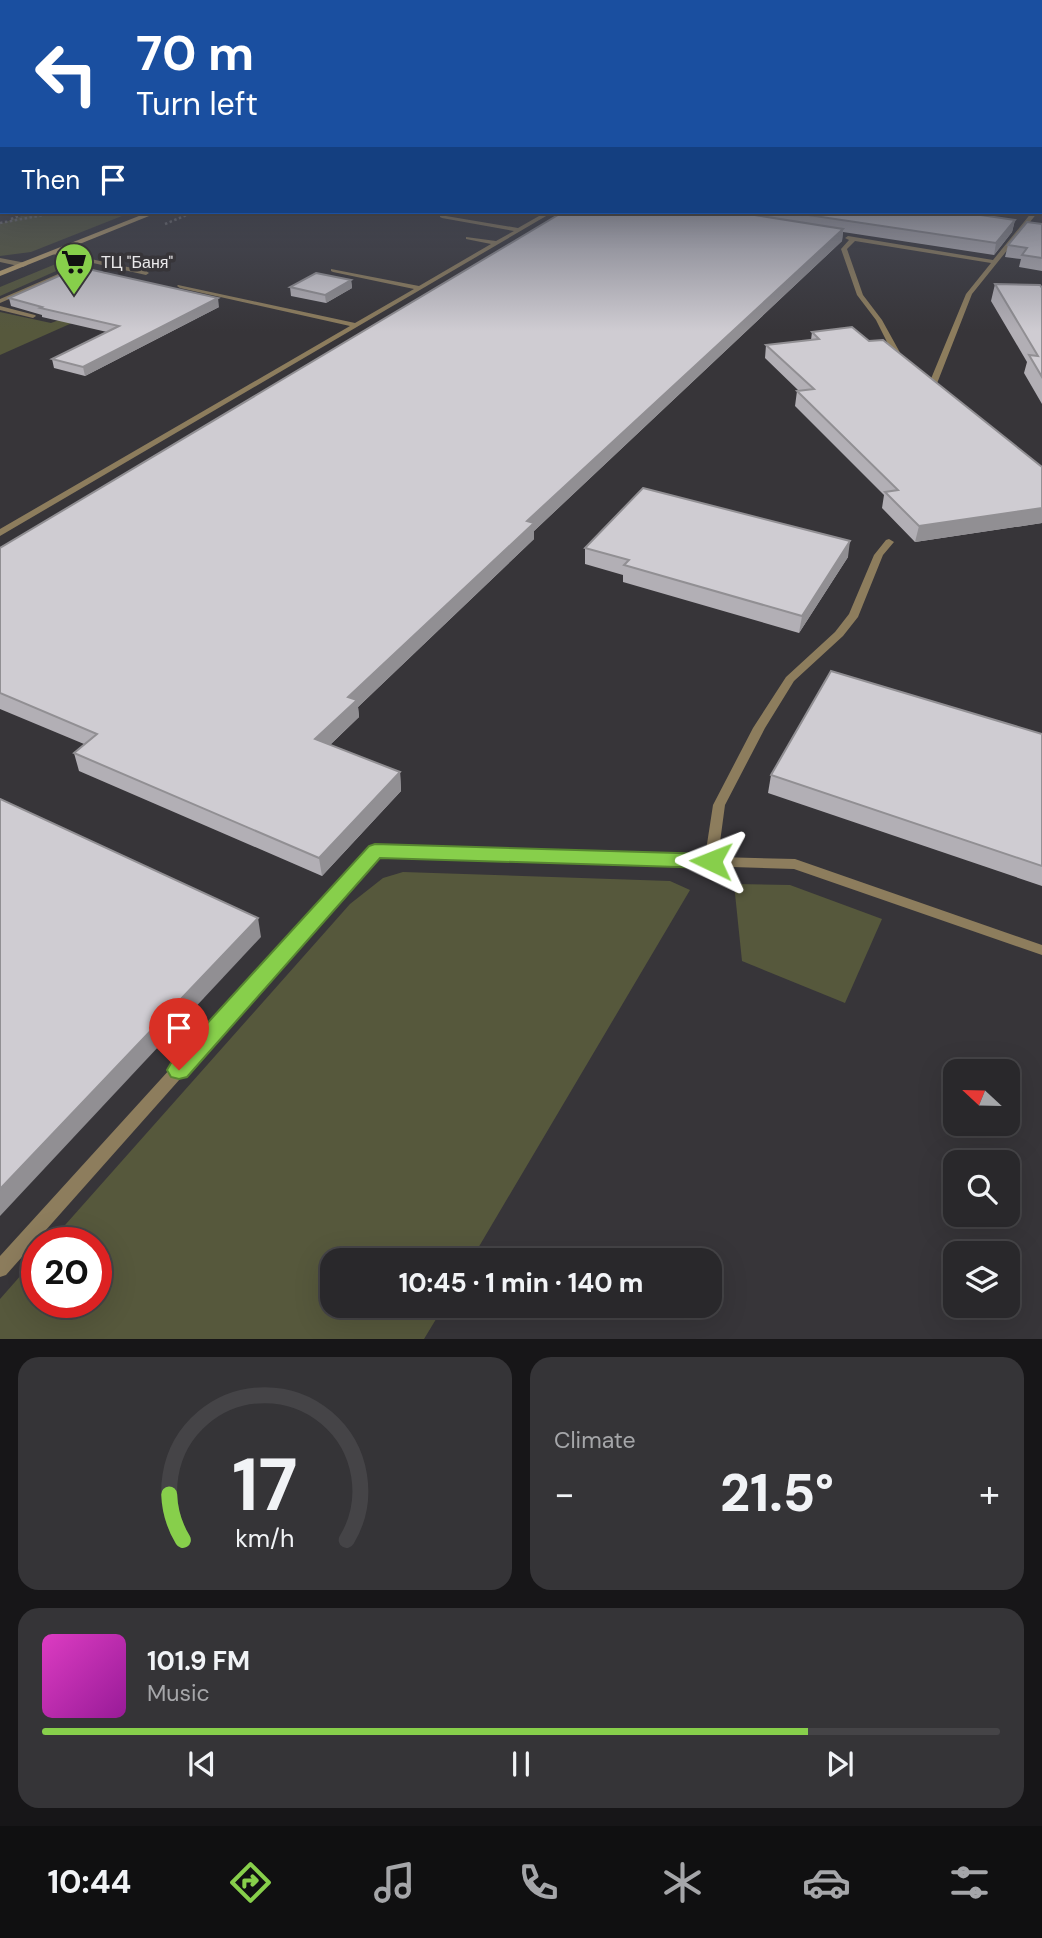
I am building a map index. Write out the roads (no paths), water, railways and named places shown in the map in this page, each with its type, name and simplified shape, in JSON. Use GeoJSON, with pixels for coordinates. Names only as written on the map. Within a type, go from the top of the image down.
{"type":"FeatureCollection","features":[{"type":"Feature","properties":{"kind":"main road"},"geometry":{"type":"LineString","coordinates":[[0,274],[150,214]]}},
{"type":"Feature","properties":{"kind":"street"},"geometry":{"type":"LineString","coordinates":[[0,260],[23,265]]}},
{"type":"Feature","properties":{"kind":"lane"},"geometry":{"type":"LineString","coordinates":[[0,533],[547,214]]}},
{"type":"Feature","properties":{"kind":"lane"},"geometry":{"type":"LineString","coordinates":[[932,386],[969,294],[1033,214]]}},
{"type":"Feature","properties":{"kind":"lane"},"geometry":{"type":"LineString","coordinates":[[442,216],[519,230]]}},
{"type":"Feature","properties":{"kind":"lane"},"geometry":{"type":"LineString","coordinates":[[840,237],[994,262]]}},
{"type":"Feature","properties":{"kind":"lane"},"geometry":{"type":"LineString","coordinates":[[467,238],[496,243]]}},
{"type":"Feature","properties":{"kind":"lane"},"geometry":{"type":"LineString","coordinates":[[853,239],[844,249],[853,279],[860,295],[879,320],[895,355],[904,362]]}},
{"type":"Feature","properties":{"kind":"lane"},"geometry":{"type":"LineString","coordinates":[[54,253],[146,273]]}},
{"type":"Feature","properties":{"kind":"lane"},"geometry":{"type":"LineString","coordinates":[[0,301],[93,261]]}},
{"type":"Feature","properties":{"kind":"lane"},"geometry":{"type":"LineString","coordinates":[[332,270],[420,288]]}},
{"type":"Feature","properties":{"kind":"lane"},"geometry":{"type":"LineString","coordinates":[[180,286],[356,325]]}},
{"type":"Feature","properties":{"kind":"lane"},"geometry":{"type":"LineString","coordinates":[[0,308],[33,316]]}},
{"type":"Feature","properties":{"kind":"lane"},"geometry":{"type":"LineString","coordinates":[[922,378],[942,394]]}},
{"type":"Feature","properties":{"kind":"lane"},"geometry":{"type":"LineString","coordinates":[[711,861],[719,805],[759,728],[790,679],[839,634],[854,615],[879,555],[889,542]]}},
{"type":"Feature","properties":{"kind":"lane"},"geometry":{"type":"LineString","coordinates":[[0,1269],[375,851],[795,864],[1042,950]]}},
{"type":"Feature","properties":{"kind":"place","name":"ТЦ \"Баня\""},"geometry":{"type":"Point","coordinates":[74,296]}}]}
